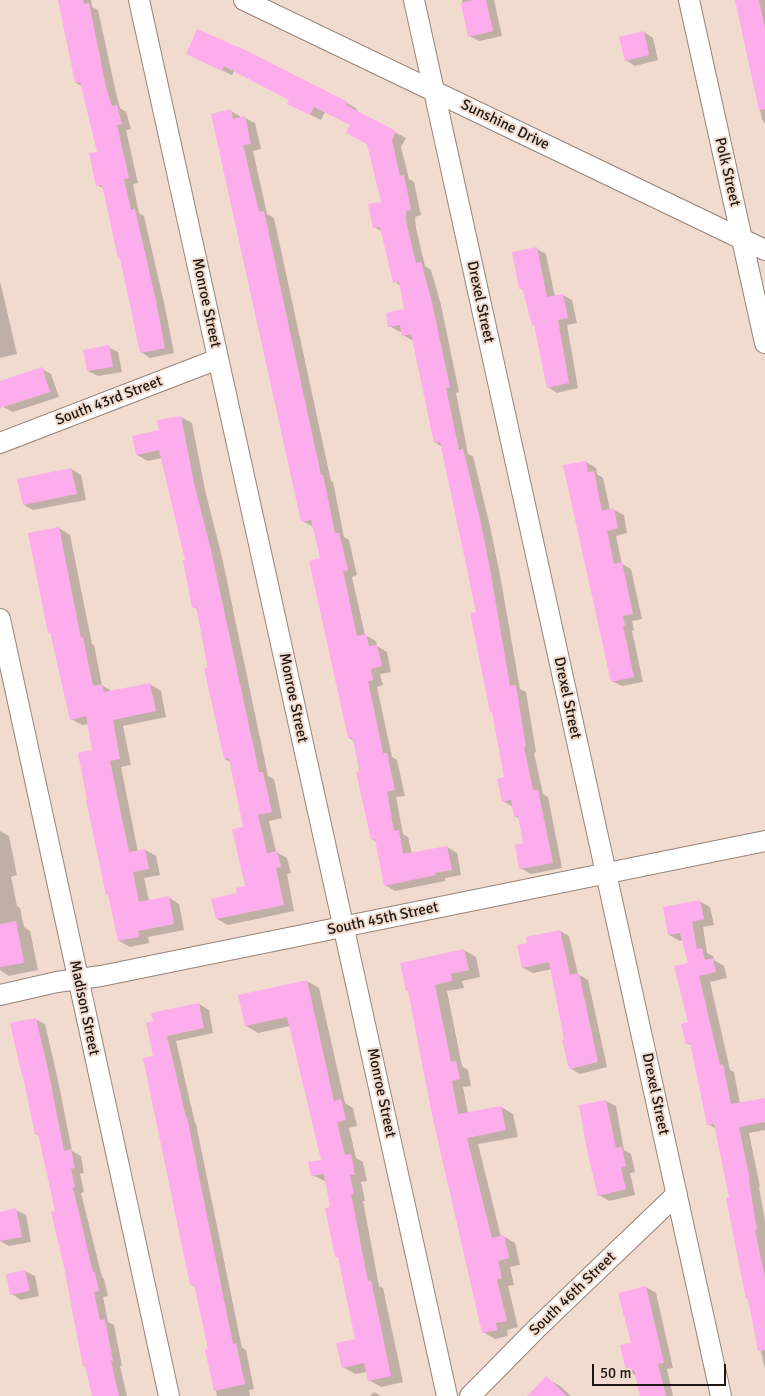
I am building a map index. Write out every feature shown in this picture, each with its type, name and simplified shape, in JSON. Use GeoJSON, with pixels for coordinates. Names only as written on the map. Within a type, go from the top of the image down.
{"type":"FeatureCollection","features":[{"type":"Feature","properties":{"kind":"street","name":"Monroe Street"},"geometry":{"type":"LineString","coordinates":[[140,0],[447,1396]]}},
{"type":"Feature","properties":{"kind":"street","name":"Sunshine Drive"},"geometry":{"type":"LineString","coordinates":[[244,0],[765,250]]}},
{"type":"Feature","properties":{"kind":"street","name":"Drexel Street"},"geometry":{"type":"LineString","coordinates":[[414,0],[721,1396]]}},
{"type":"Feature","properties":{"kind":"street","name":"Polk Street"},"geometry":{"type":"LineString","coordinates":[[689,0],[765,343]]}},
{"type":"Feature","properties":{"kind":"street","name":"South 43rd Street"},"geometry":{"type":"LineString","coordinates":[[0,443],[218,359]]}},
{"type":"Feature","properties":{"kind":"street","name":"Madison Street"},"geometry":{"type":"LineString","coordinates":[[0,619],[9,705],[78,979],[169,1396]]}},
{"type":"Feature","properties":{"kind":"street","name":"South 45th Street"},"geometry":{"type":"LineString","coordinates":[[0,995],[765,841]]}},
{"type":"Feature","properties":{"kind":"street","name":"South 46th Street"},"geometry":{"type":"LineString","coordinates":[[470,1396],[538,1327],[677,1194]]}},
{"type":"Feature","properties":{"kind":"building"},"geometry":{"type":"Polygon","coordinates":[[[58,0],[83,0],[84,4],[89,3],[106,87],[112,106],[117,105],[122,124],[117,125],[129,178],[124,179],[131,210],[135,209],[165,348],[140,353],[104,193],[101,185],[96,186],[89,153],[97,152],[80,82],[75,83],[58,0]]]}},
{"type":"Feature","properties":{"kind":"building"},"geometry":{"type":"Polygon","coordinates":[[[473,0],[486,0],[493,31],[468,37],[461,3],[473,0]]]}},
{"type":"Feature","properties":{"kind":"building"},"geometry":{"type":"Polygon","coordinates":[[[735,0],[759,0],[765,28],[765,109],[759,110],[735,0]]]}},
{"type":"Feature","properties":{"kind":"building"},"geometry":{"type":"Polygon","coordinates":[[[197,29],[245,50],[348,102],[346,105],[396,131],[392,140],[400,176],[404,175],[411,210],[406,211],[406,221],[416,263],[421,262],[431,298],[450,387],[446,388],[459,450],[463,449],[480,519],[510,686],[516,685],[526,747],[524,747],[533,790],[538,790],[553,863],[519,869],[515,845],[523,843],[518,816],[514,817],[511,800],[502,802],[497,779],[504,777],[470,613],[476,612],[440,442],[434,443],[411,334],[402,336],[400,325],[388,327],[386,313],[404,309],[399,282],[393,283],[380,227],[373,228],[368,204],[381,202],[367,144],[346,133],[350,125],[314,107],[310,115],[287,104],[289,100],[224,66],[222,71],[186,54],[197,29]]]}},
{"type":"Feature","properties":{"kind":"building"},"geometry":{"type":"Polygon","coordinates":[[[644,31],[649,55],[625,61],[619,37],[644,31]]]}},
{"type":"Feature","properties":{"kind":"building"},"geometry":{"type":"Polygon","coordinates":[[[231,109],[233,119],[245,116],[251,144],[243,145],[259,212],[264,211],[321,475],[323,475],[335,533],[339,533],[348,570],[343,571],[357,636],[366,634],[369,646],[377,645],[382,666],[371,669],[373,680],[368,681],[383,753],[387,753],[395,790],[387,792],[394,831],[399,830],[403,854],[447,846],[452,870],[435,873],[436,875],[384,886],[375,839],[371,840],[356,772],[360,771],[352,737],[348,738],[309,561],[320,558],[311,520],[301,522],[211,114],[231,109]]]}},
{"type":"Feature","properties":{"kind":"building"},"geometry":{"type":"Polygon","coordinates":[[[537,247],[547,297],[563,294],[568,318],[558,320],[569,383],[547,388],[534,325],[532,325],[522,288],[519,289],[512,252],[537,247]]]}},
{"type":"Feature","properties":{"kind":"building"},"geometry":{"type":"Polygon","coordinates":[[[109,345],[113,367],[87,371],[83,350],[109,345]]]}},
{"type":"Feature","properties":{"kind":"building"},"geometry":{"type":"Polygon","coordinates":[[[42,367],[50,392],[0,408],[0,381],[42,367]]]}},
{"type":"Feature","properties":{"kind":"building"},"geometry":{"type":"Polygon","coordinates":[[[181,416],[194,483],[211,550],[259,772],[263,772],[272,812],[258,815],[267,853],[277,851],[281,867],[276,868],[284,905],[216,919],[211,899],[237,893],[236,888],[245,886],[232,829],[243,827],[229,758],[224,759],[204,668],[208,667],[196,607],[192,608],[183,560],[185,560],[159,450],[136,455],[132,436],[159,430],[157,420],[181,416]]]}},
{"type":"Feature","properties":{"kind":"building"},"geometry":{"type":"Polygon","coordinates":[[[586,461],[588,472],[594,471],[602,511],[614,508],[618,528],[607,531],[614,564],[622,562],[633,614],[623,616],[625,625],[623,626],[634,677],[611,682],[563,465],[586,461]]]}},
{"type":"Feature","properties":{"kind":"building"},"geometry":{"type":"Polygon","coordinates":[[[71,468],[77,494],[23,505],[17,479],[71,468]]]}},
{"type":"Feature","properties":{"kind":"building"},"geometry":{"type":"Polygon","coordinates":[[[59,527],[81,638],[83,637],[93,686],[102,684],[104,692],[150,683],[156,711],[113,720],[120,759],[110,761],[129,852],[145,849],[149,869],[133,872],[139,902],[169,896],[174,924],[138,931],[139,937],[118,941],[108,894],[106,895],[78,753],[92,750],[86,716],[70,720],[50,632],[48,633],[28,533],[59,527]]]}},
{"type":"Feature","properties":{"kind":"building"},"geometry":{"type":"Polygon","coordinates":[[[700,900],[704,919],[692,922],[697,949],[702,948],[705,960],[713,958],[716,972],[699,976],[720,1065],[723,1064],[731,1104],[765,1098],[765,1122],[739,1127],[750,1181],[757,1230],[755,1230],[765,1277],[765,1350],[758,1351],[726,1198],[729,1197],[714,1124],[707,1125],[690,1043],[686,1044],[681,1024],[688,1022],[674,966],[688,963],[680,933],[668,935],[663,907],[700,900]]]}},
{"type":"Feature","properties":{"kind":"building"},"geometry":{"type":"Polygon","coordinates":[[[16,921],[24,963],[0,967],[0,924],[16,921]]]}},
{"type":"Feature","properties":{"kind":"building"},"geometry":{"type":"Polygon","coordinates":[[[560,930],[570,975],[579,973],[598,1062],[569,1069],[562,1040],[564,1039],[549,962],[522,968],[517,945],[527,943],[526,937],[560,930]]]}},
{"type":"Feature","properties":{"kind":"building"},"geometry":{"type":"Polygon","coordinates":[[[464,949],[469,970],[451,974],[452,981],[435,985],[451,1062],[456,1061],[460,1079],[452,1081],[458,1114],[501,1106],[506,1130],[467,1138],[492,1238],[504,1235],[509,1258],[498,1261],[502,1278],[497,1280],[507,1321],[496,1323],[497,1330],[482,1333],[432,1115],[408,991],[406,991],[400,963],[464,949]]]}},
{"type":"Feature","properties":{"kind":"building"},"geometry":{"type":"Polygon","coordinates":[[[307,980],[334,1101],[341,1099],[346,1120],[337,1122],[345,1155],[351,1154],[355,1175],[350,1175],[354,1194],[351,1194],[368,1281],[371,1280],[391,1376],[368,1381],[364,1363],[342,1368],[336,1343],[355,1339],[338,1257],[335,1257],[325,1208],[330,1207],[324,1174],[311,1176],[308,1162],[321,1160],[287,1017],[245,1026],[238,995],[307,980]]]}},
{"type":"Feature","properties":{"kind":"building"},"geometry":{"type":"Polygon","coordinates":[[[199,1003],[204,1028],[167,1036],[187,1117],[233,1344],[236,1343],[245,1384],[214,1391],[205,1350],[208,1349],[194,1284],[190,1285],[143,1058],[153,1056],[146,1023],[153,1021],[151,1013],[199,1003]]]}},
{"type":"Feature","properties":{"kind":"building"},"geometry":{"type":"Polygon","coordinates":[[[36,1018],[64,1151],[71,1149],[75,1168],[71,1169],[75,1187],[73,1188],[93,1272],[95,1272],[99,1291],[94,1292],[100,1320],[105,1319],[113,1361],[111,1361],[119,1396],[92,1396],[85,1366],[83,1367],[64,1267],[51,1212],[55,1211],[38,1134],[35,1135],[10,1023],[36,1018]]]}},
{"type":"Feature","properties":{"kind":"building"},"geometry":{"type":"Polygon","coordinates":[[[606,1100],[616,1148],[622,1147],[626,1166],[621,1168],[626,1189],[598,1196],[579,1105],[606,1100]]]}},
{"type":"Feature","properties":{"kind":"building"},"geometry":{"type":"Polygon","coordinates":[[[16,1208],[22,1237],[0,1241],[0,1212],[16,1208]]]}},
{"type":"Feature","properties":{"kind":"building"},"geometry":{"type":"Polygon","coordinates":[[[25,1270],[30,1291],[10,1295],[6,1274],[25,1270]]]}},
{"type":"Feature","properties":{"kind":"building"},"geometry":{"type":"Polygon","coordinates":[[[646,1286],[664,1363],[658,1364],[666,1396],[640,1396],[634,1370],[626,1371],[620,1345],[631,1343],[618,1293],[646,1286]]]}},
{"type":"Feature","properties":{"kind":"building"},"geometry":{"type":"Polygon","coordinates":[[[546,1376],[567,1396],[527,1396],[546,1376]]]}}]}
